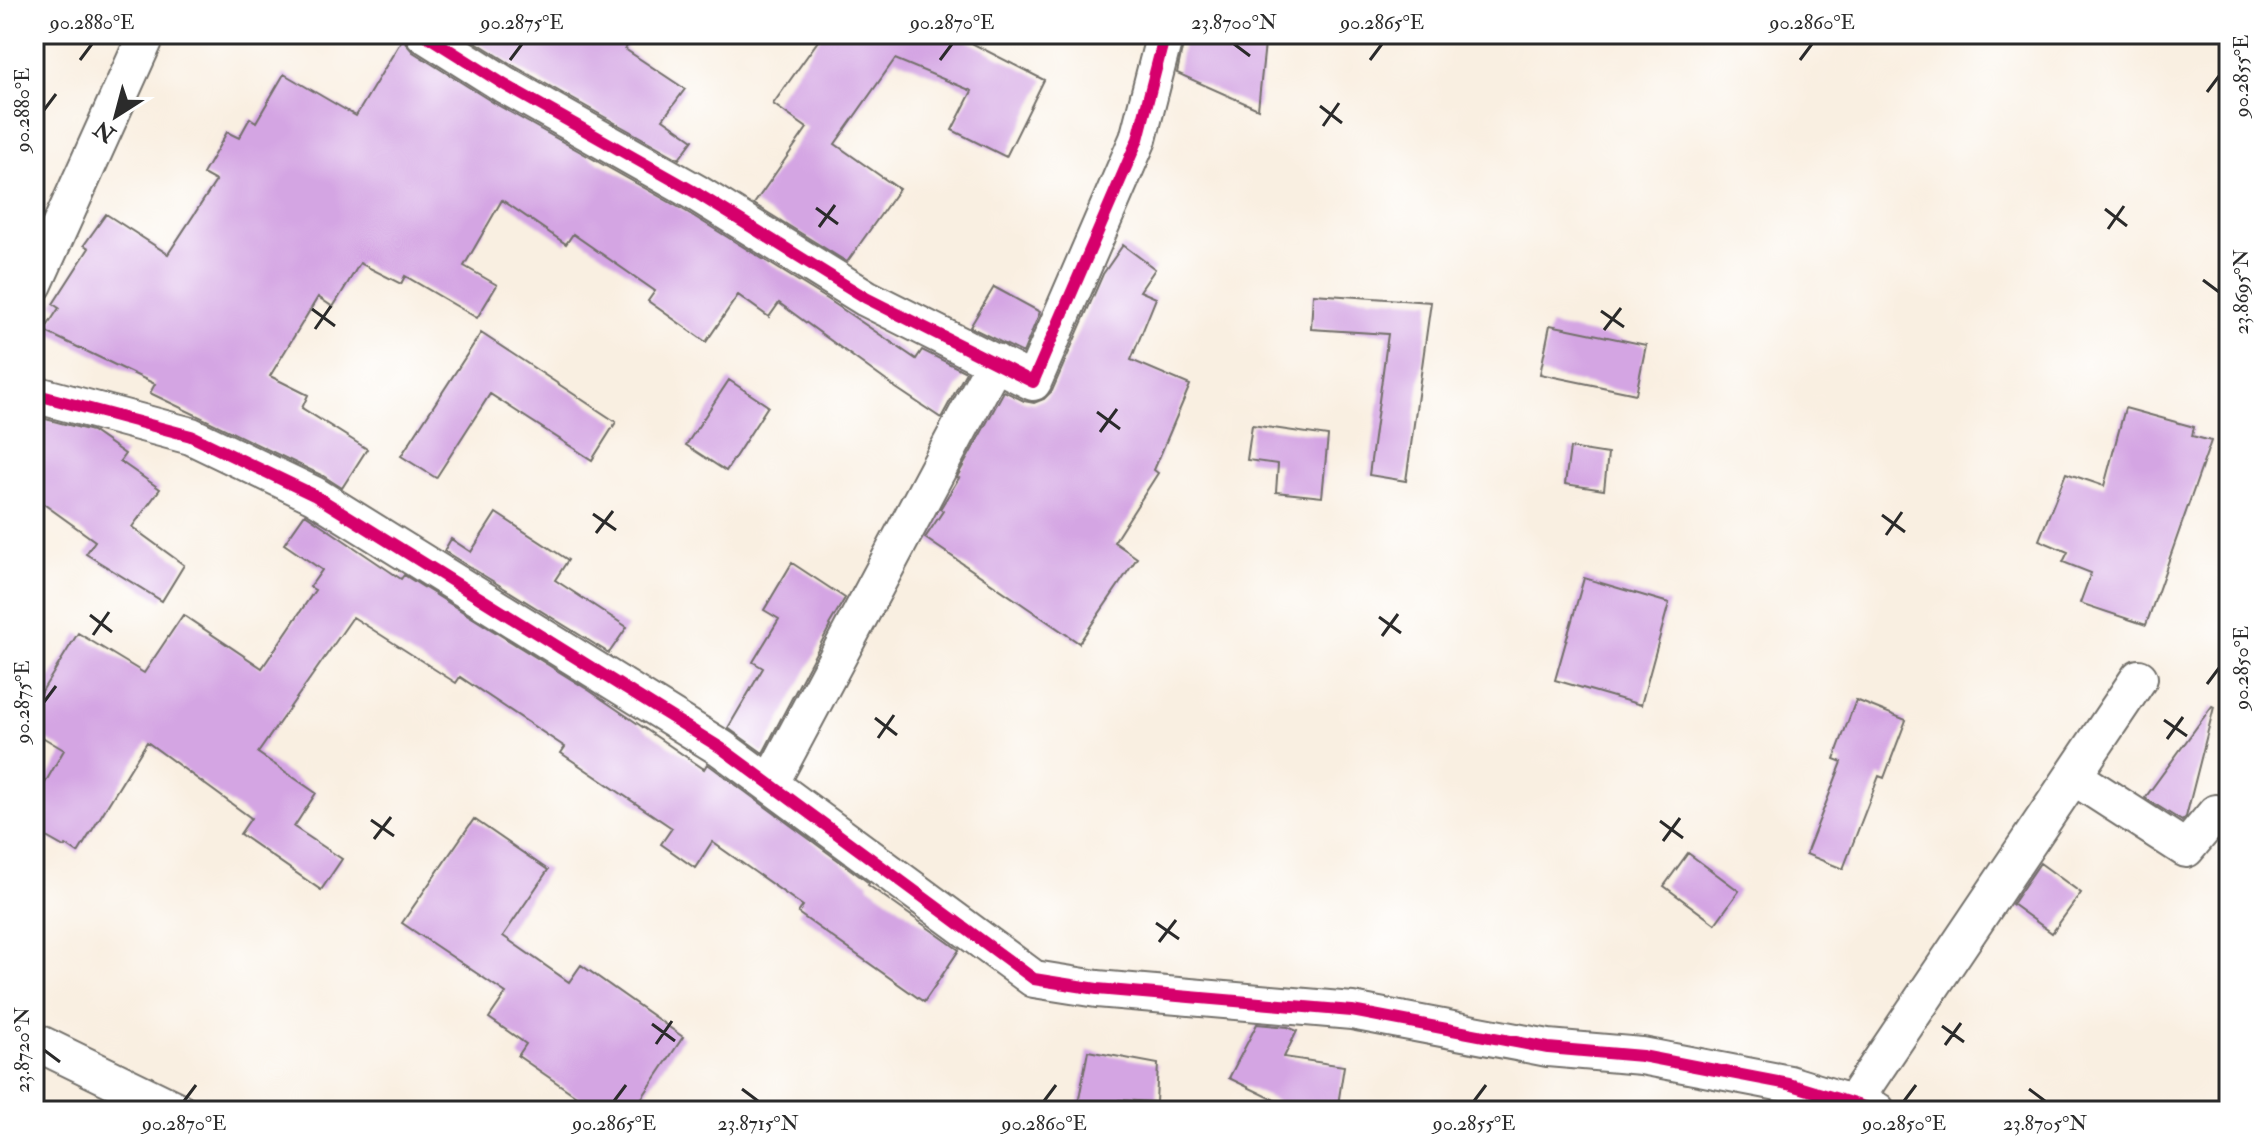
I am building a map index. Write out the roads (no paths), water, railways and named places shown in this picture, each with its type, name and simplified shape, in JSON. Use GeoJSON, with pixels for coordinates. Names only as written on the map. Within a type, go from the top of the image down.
{"type":"FeatureCollection","features":[{"type":"Feature","properties":{"kind":"street"},"geometry":{"type":"LineString","coordinates":[[34,284],[147,34]]}},
{"type":"Feature","properties":{"kind":"street"},"geometry":{"type":"LineString","coordinates":[[424,34],[505,85],[698,194],[866,298],[1033,382],[1138,139],[1165,34]]}},
{"type":"Feature","properties":{"kind":"street"},"geometry":{"type":"LineString","coordinates":[[770,784],[995,362]]}},
{"type":"Feature","properties":{"kind":"street"},"geometry":{"type":"LineString","coordinates":[[34,394],[191,436],[314,495],[721,748],[1034,979],[1097,989],[1352,1011],[1548,1048],[1642,1056],[1789,1084],[1860,1109],[2139,678]]}},
{"type":"Feature","properties":{"kind":"street"},"geometry":{"type":"LineString","coordinates":[[2073,776],[2186,849],[2216,813],[2229,822]]}},
{"type":"Feature","properties":{"kind":"street"},"geometry":{"type":"LineString","coordinates":[[34,1041],[178,1111]]}}]}
